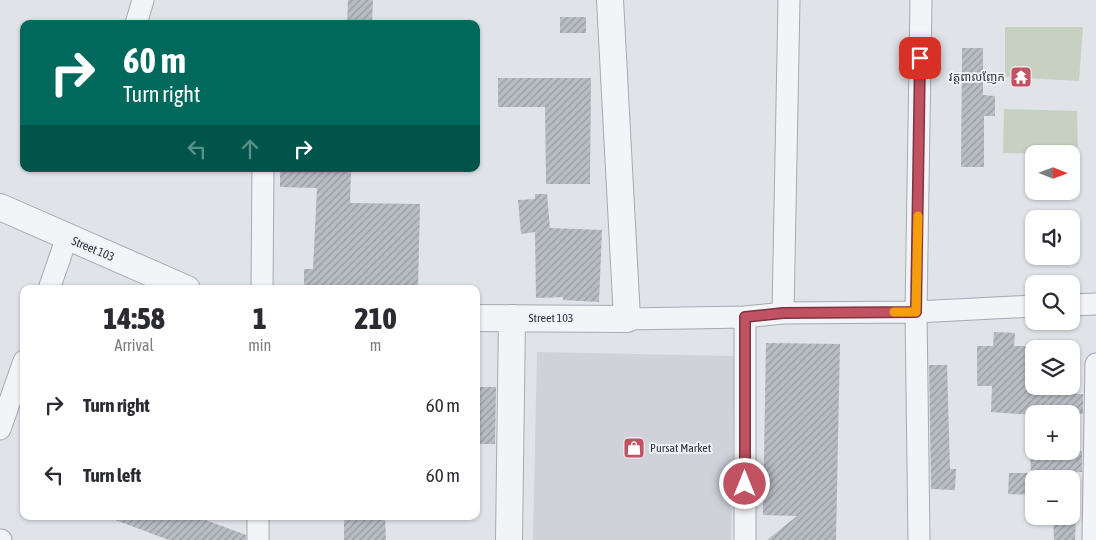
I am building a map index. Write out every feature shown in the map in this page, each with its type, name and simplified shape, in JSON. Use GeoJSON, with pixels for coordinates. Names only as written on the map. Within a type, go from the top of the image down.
{"type":"FeatureCollection","features":[{"type":"Feature","properties":{"kind":"street"},"geometry":{"type":"LineString","coordinates":[[137,20],[143,0]]}},
{"type":"Feature","properties":{"kind":"street"},"geometry":{"type":"LineString","coordinates":[[610,0],[627,319],[745,317],[783,313],[916,312],[1025,306]]}},
{"type":"Feature","properties":{"kind":"street"},"geometry":{"type":"LineString","coordinates":[[783,313],[788,0]]}},
{"type":"Feature","properties":{"kind":"street"},"geometry":{"type":"LineString","coordinates":[[919,540],[916,312],[921,0]]}},
{"type":"Feature","properties":{"kind":"street"},"geometry":{"type":"LineString","coordinates":[[262,285],[263,172]]}},
{"type":"Feature","properties":{"kind":"street","name":"Street 103"},"geometry":{"type":"LineString","coordinates":[[0,207],[178,285]]}},
{"type":"Feature","properties":{"kind":"street"},"geometry":{"type":"LineString","coordinates":[[50,285],[67,237]]}},
{"type":"Feature","properties":{"kind":"street"},"geometry":{"type":"LineString","coordinates":[[1080,305],[1096,304]]}},
{"type":"Feature","properties":{"kind":"street"},"geometry":{"type":"LineString","coordinates":[[745,317],[745,540]]}},
{"type":"Feature","properties":{"kind":"street","name":"Street 103"},"geometry":{"type":"LineString","coordinates":[[480,318],[627,319]]}},
{"type":"Feature","properties":{"kind":"street"},"geometry":{"type":"LineString","coordinates":[[509,540],[512,318]]}},
{"type":"Feature","properties":{"kind":"street"},"geometry":{"type":"LineString","coordinates":[[1093,540],[1096,364]]}},
{"type":"Feature","properties":{"kind":"street"},"geometry":{"type":"LineString","coordinates":[[0,429],[20,373]]}},
{"type":"Feature","properties":{"kind":"street"},"geometry":{"type":"LineString","coordinates":[[258,520],[258,540]]}},
{"type":"Feature","properties":{"kind":"shaded area","name":"Pursat Market"},"geometry":{"type":"Polygon","coordinates":[[[537,352],[735,356],[731,540],[533,540],[537,352]]]}},
{"type":"Feature","properties":{"kind":"green space"},"geometry":{"type":"Polygon","coordinates":[[[1005,27],[1083,27],[1079,81],[1005,77],[1005,27]]]}},
{"type":"Feature","properties":{"kind":"green space"},"geometry":{"type":"Polygon","coordinates":[[[1004,109],[1077,111],[1078,145],[1025,145],[1025,153],[1003,153],[1004,109]]]}},
{"type":"Feature","properties":{"kind":"building"},"geometry":{"type":"Polygon","coordinates":[[[348,0],[373,0],[372,20],[347,20],[348,0]]]}},
{"type":"Feature","properties":{"kind":"building"},"geometry":{"type":"Polygon","coordinates":[[[560,17],[586,17],[586,33],[560,33],[560,17]]]}},
{"type":"Feature","properties":{"kind":"building"},"geometry":{"type":"Polygon","coordinates":[[[962,48],[983,48],[983,95],[995,96],[995,116],[984,116],[984,167],[961,167],[962,48]]]}},
{"type":"Feature","properties":{"kind":"building"},"geometry":{"type":"Polygon","coordinates":[[[498,78],[591,78],[590,184],[546,184],[545,107],[498,107],[498,78]]]}},
{"type":"Feature","properties":{"kind":"building"},"geometry":{"type":"Polygon","coordinates":[[[280,172],[351,172],[350,203],[420,204],[418,285],[304,285],[304,269],[313,269],[317,188],[280,187],[280,172]]]}},
{"type":"Feature","properties":{"kind":"building"},"geometry":{"type":"Polygon","coordinates":[[[535,194],[547,194],[550,228],[602,230],[599,302],[563,300],[563,297],[536,298],[535,232],[521,234],[518,200],[535,199],[535,194]]]}},
{"type":"Feature","properties":{"kind":"building"},"geometry":{"type":"Polygon","coordinates":[[[994,332],[1015,333],[1014,346],[1025,346],[1025,395],[1083,394],[1083,414],[1080,414],[1080,405],[1025,405],[1025,414],[991,412],[992,386],[977,386],[977,346],[993,346],[994,332]]]}},
{"type":"Feature","properties":{"kind":"building"},"geometry":{"type":"Polygon","coordinates":[[[766,343],[840,344],[836,540],[767,540],[797,516],[763,515],[766,343]]]}},
{"type":"Feature","properties":{"kind":"building"},"geometry":{"type":"Polygon","coordinates":[[[929,365],[947,365],[950,469],[956,469],[955,490],[931,489],[929,365]]]}},
{"type":"Feature","properties":{"kind":"building"},"geometry":{"type":"Polygon","coordinates":[[[480,387],[496,387],[495,444],[480,444],[480,387]]]}},
{"type":"Feature","properties":{"kind":"building"},"geometry":{"type":"Polygon","coordinates":[[[1080,451],[1082,451],[1082,472],[1080,470],[1031,470],[1030,460],[1080,460],[1080,451]]]}},
{"type":"Feature","properties":{"kind":"building"},"geometry":{"type":"Polygon","coordinates":[[[1009,473],[1025,473],[1025,495],[1008,494],[1009,473]]]}},
{"type":"Feature","properties":{"kind":"building"},"geometry":{"type":"Polygon","coordinates":[[[115,520],[206,520],[246,535],[246,540],[169,540],[115,520]]]}},
{"type":"Feature","properties":{"kind":"building"},"geometry":{"type":"Polygon","coordinates":[[[344,520],[385,520],[386,540],[344,540],[344,520]]]}},
{"type":"Feature","properties":{"kind":"building"},"geometry":{"type":"Polygon","coordinates":[[[1053,525],[1076,525],[1075,540],[1054,540],[1053,525]]]}},
{"type":"Feature","properties":{"kind":"slow traffic"},"geometry":{"type":"LineString","coordinates":[[894,312],[916,312],[918,216]]}},
{"type":"Feature","properties":{"kind":"place","name":"វត្តពាលញែក"},"geometry":{"type":"Point","coordinates":[1021,77]}},
{"type":"Feature","properties":{"kind":"place","name":"Pursat Market"},"geometry":{"type":"Point","coordinates":[634,448]}},
{"type":"Feature","properties":{"kind":"route"},"geometry":{"type":"LineString","coordinates":[[745,484],[745,317],[783,313],[916,312],[920,58]]}}]}
